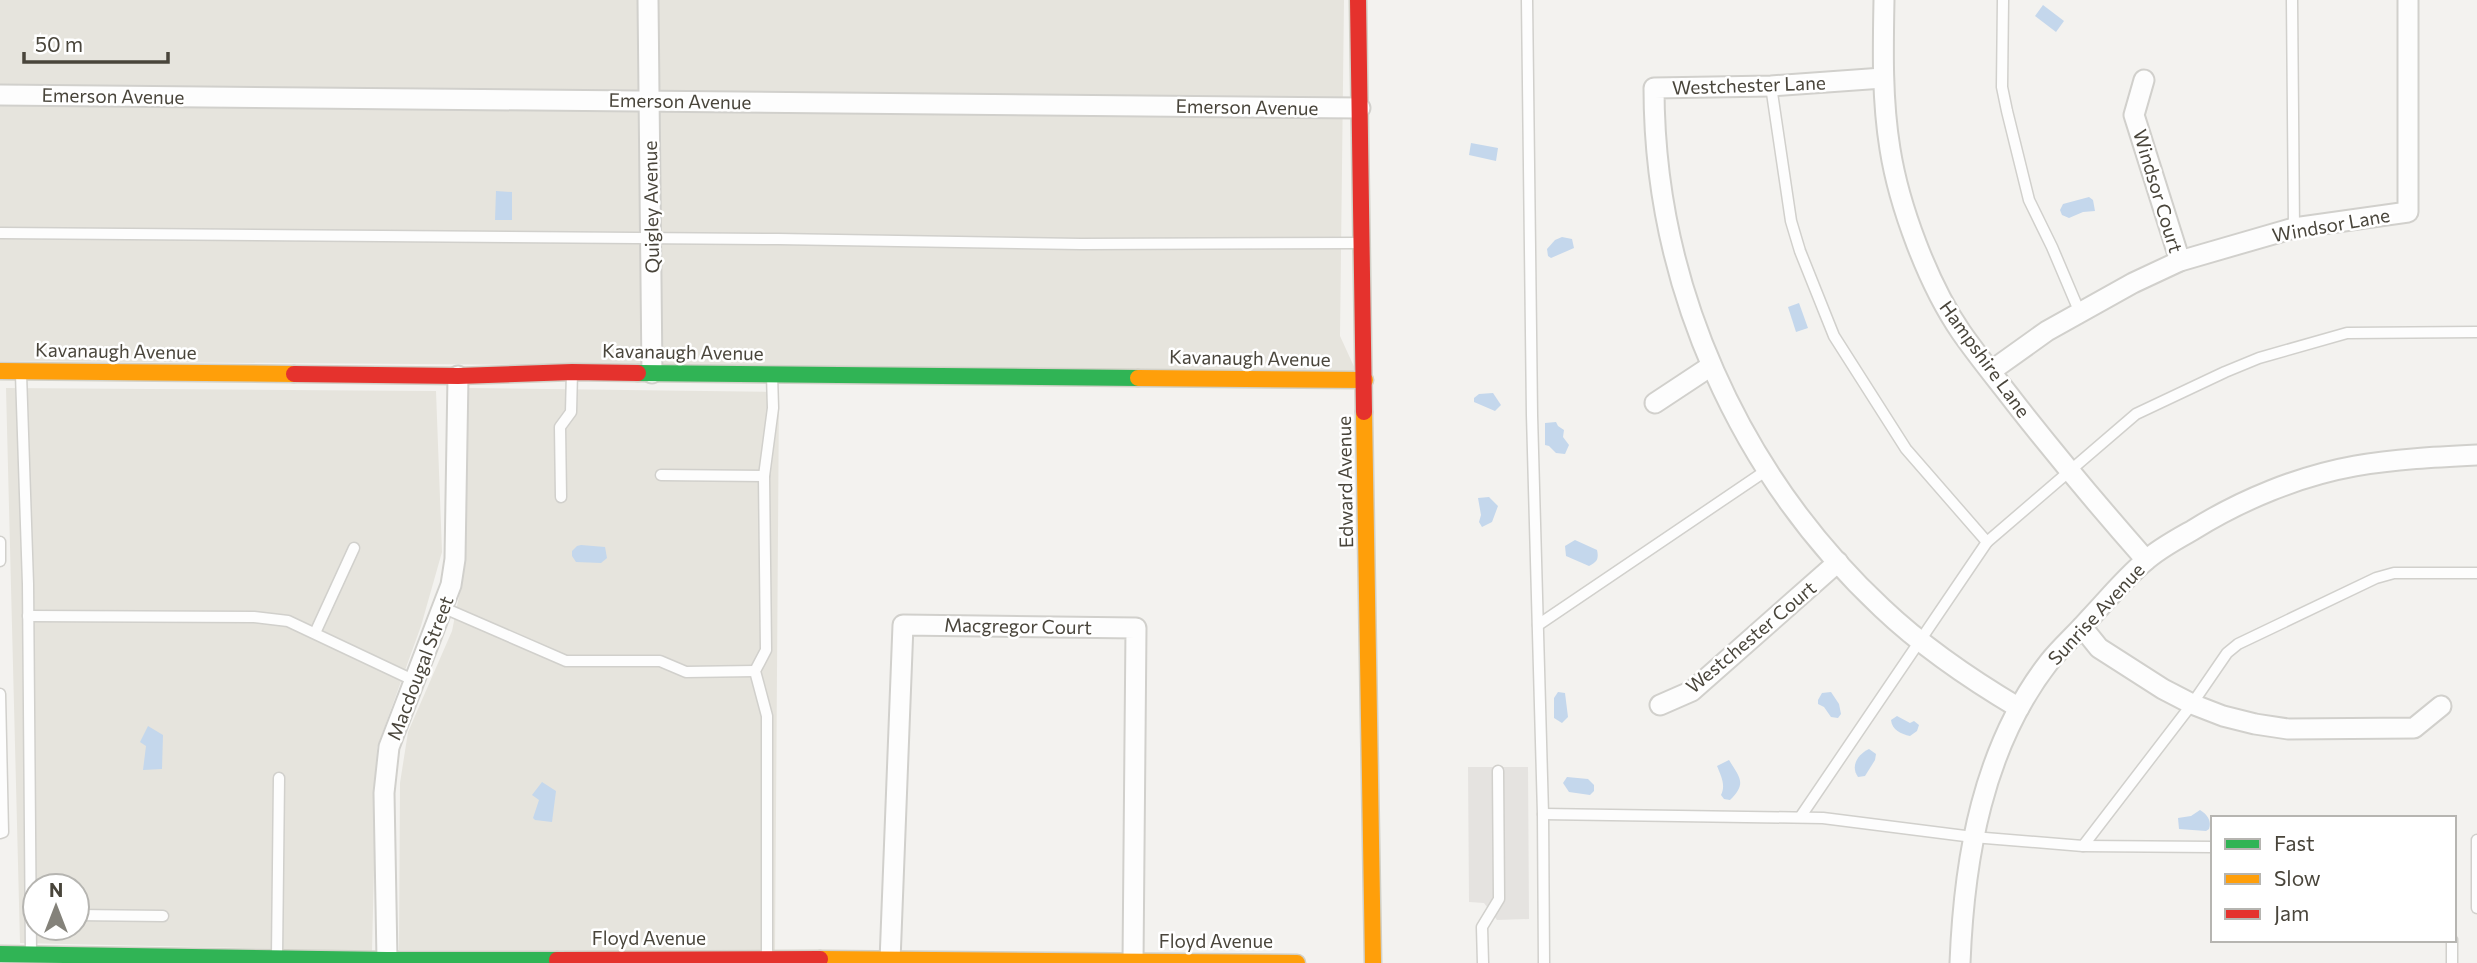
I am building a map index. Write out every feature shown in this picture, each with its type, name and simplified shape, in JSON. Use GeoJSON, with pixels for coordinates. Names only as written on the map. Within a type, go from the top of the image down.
{"type":"FeatureCollection","features":[{"type":"Feature","properties":{"kind":"street","name":"Quigley Avenue"},"geometry":{"type":"LineString","coordinates":[[648,0],[652,373]]}},
{"type":"Feature","properties":{"kind":"street","name":"Edward Avenue"},"geometry":{"type":"LineString","coordinates":[[1358,0],[1373,963]]}},
{"type":"Feature","properties":{"kind":"street","name":"Hampshire Lane"},"geometry":{"type":"LineString","coordinates":[[1884,0],[1883,78],[1890,150],[1904,207],[1933,283],[1960,331],[2068,471],[2146,560]]}},
{"type":"Feature","properties":{"kind":"street","name":"Windsor Lane"},"geometry":{"type":"LineString","coordinates":[[1991,371],[2047,331],[2133,283],[2180,261],[2294,228],[2408,212],[2408,0]]}},
{"type":"Feature","properties":{"kind":"street","name":"Westchester Lane"},"geometry":{"type":"LineString","coordinates":[[1883,78],[1771,86],[1654,88],[1659,175],[1671,242],[1697,332],[1711,366],[1746,438],[1813,536],[1882,608],[1920,640],[1977,683],[2019,708]]}},
{"type":"Feature","properties":{"kind":"street","name":"Windsor Court"},"geometry":{"type":"LineString","coordinates":[[2144,80],[2134,115],[2180,261]]}},
{"type":"Feature","properties":{"kind":"street","name":"Emerson Avenue"},"geometry":{"type":"LineString","coordinates":[[0,95],[1360,108]]}},
{"type":"Feature","properties":{"kind":"street"},"geometry":{"type":"LineString","coordinates":[[1655,403],[1711,366]]}},
{"type":"Feature","properties":{"kind":"street","name":"Kavanaugh Avenue"},"geometry":{"type":"LineString","coordinates":[[0,371],[458,376],[572,372],[1365,380]]}},
{"type":"Feature","properties":{"kind":"street","name":"Macdougal Street"},"geometry":{"type":"LineString","coordinates":[[387,962],[386,782],[389,747],[451,585],[455,559],[458,376]]}},
{"type":"Feature","properties":{"kind":"street","name":"Sunrise Avenue"},"geometry":{"type":"LineString","coordinates":[[1960,963],[1965,881],[1973,837],[1986,785],[2019,708],[2049,662],[2146,560],[2213,518],[2249,500],[2304,480],[2353,466],[2477,455]]}},
{"type":"Feature","properties":{"kind":"street","name":"Westchester Court"},"geometry":{"type":"LineString","coordinates":[[1660,705],[1692,691],[1838,562]]}},
{"type":"Feature","properties":{"kind":"street","name":"Macgregor Court"},"geometry":{"type":"LineString","coordinates":[[890,961],[903,625],[1136,628],[1133,962]]}},
{"type":"Feature","properties":{"kind":"street"},"geometry":{"type":"LineString","coordinates":[[2082,627],[2099,648],[2163,689],[2223,716],[2255,724],[2288,729],[2414,728],[2441,706]]}},
{"type":"Feature","properties":{"kind":"street","name":"Floyd Avenue"},"geometry":{"type":"LineString","coordinates":[[0,954],[277,957],[387,962],[767,959],[833,962],[1297,963]]}},
{"type":"Feature","properties":{"kind":"lane"},"geometry":{"type":"LineString","coordinates":[[1527,0],[1532,415],[1543,814],[1544,963]]}},
{"type":"Feature","properties":{"kind":"lane"},"geometry":{"type":"LineString","coordinates":[[2003,0],[2002,87],[2013,136],[2029,200],[2080,313]]}},
{"type":"Feature","properties":{"kind":"lane"},"geometry":{"type":"LineString","coordinates":[[2292,0],[2294,228]]}},
{"type":"Feature","properties":{"kind":"lane"},"geometry":{"type":"LineString","coordinates":[[1771,86],[1791,221],[1834,336],[1906,449],[1987,542]]}},
{"type":"Feature","properties":{"kind":"lane"},"geometry":{"type":"LineString","coordinates":[[0,233],[926,240],[1081,244],[1362,243]]}},
{"type":"Feature","properties":{"kind":"lane"},"geometry":{"type":"LineString","coordinates":[[1801,816],[1987,542],[2136,414],[2259,358],[2347,333],[2477,332]]}},
{"type":"Feature","properties":{"kind":"lane"},"geometry":{"type":"LineString","coordinates":[[21,371],[32,872]]}},
{"type":"Feature","properties":{"kind":"lane"},"geometry":{"type":"LineString","coordinates":[[561,497],[560,427],[571,412],[572,372]]}},
{"type":"Feature","properties":{"kind":"lane"},"geometry":{"type":"LineString","coordinates":[[767,959],[767,716],[755,671],[766,650],[764,476],[774,408],[772,374]]}},
{"type":"Feature","properties":{"kind":"lane"},"geometry":{"type":"LineString","coordinates":[[1538,625],[1766,470]]}},
{"type":"Feature","properties":{"kind":"lane"},"geometry":{"type":"LineString","coordinates":[[661,475],[764,476]]}},
{"type":"Feature","properties":{"kind":"lane"},"geometry":{"type":"LineString","coordinates":[[0,542],[0,561]]}},
{"type":"Feature","properties":{"kind":"lane"},"geometry":{"type":"LineString","coordinates":[[315,633],[354,548]]}},
{"type":"Feature","properties":{"kind":"lane"},"geometry":{"type":"LineString","coordinates":[[2083,846],[2192,704],[2227,653],[2238,644],[2376,578],[2394,573],[2477,573]]}},
{"type":"Feature","properties":{"kind":"lane"},"geometry":{"type":"LineString","coordinates":[[444,608],[566,661],[660,661],[686,672],[755,671]]}},
{"type":"Feature","properties":{"kind":"lane"},"geometry":{"type":"LineString","coordinates":[[28,615],[254,617],[288,621],[413,680]]}},
{"type":"Feature","properties":{"kind":"lane"},"geometry":{"type":"LineString","coordinates":[[0,694],[3,832],[0,833]]}},
{"type":"Feature","properties":{"kind":"lane"},"geometry":{"type":"LineString","coordinates":[[1483,963],[1482,927],[1499,899],[1498,771]]}},
{"type":"Feature","properties":{"kind":"lane"},"geometry":{"type":"LineString","coordinates":[[277,957],[279,778]]}},
{"type":"Feature","properties":{"kind":"lane"},"geometry":{"type":"LineString","coordinates":[[1543,814],[1801,816],[1973,837],[2083,846],[2211,847]]}},
{"type":"Feature","properties":{"kind":"lane"},"geometry":{"type":"LineString","coordinates":[[2477,840],[2477,908]]}},
{"type":"Feature","properties":{"kind":"lane"},"geometry":{"type":"LineString","coordinates":[[91,915],[163,916]]}},
{"type":"Feature","properties":{"kind":"lane"},"geometry":{"type":"LineString","coordinates":[[31,955],[32,942]]}},
{"type":"Feature","properties":{"kind":"lane"},"geometry":{"type":"LineString","coordinates":[[2452,942],[2452,963]]}},
{"type":"Feature","properties":{"kind":"shaded area"},"geometry":{"type":"Polygon","coordinates":[[[0,0],[1344,0],[1340,336],[1356,371],[0,361],[0,0]]]}},
{"type":"Feature","properties":{"kind":"shaded area"},"geometry":{"type":"Polygon","coordinates":[[[6,388],[436,391],[442,552],[421,626],[377,748],[372,951],[20,943],[6,388]]]}},
{"type":"Feature","properties":{"kind":"shaded area"},"geometry":{"type":"Polygon","coordinates":[[[466,388],[779,392],[775,952],[399,950],[400,783],[408,732],[452,631],[466,561],[466,388]]]}},
{"type":"Feature","properties":{"kind":"shaded area"},"geometry":{"type":"Polygon","coordinates":[[[1468,767],[1528,767],[1529,919],[1497,920],[1484,903],[1469,902],[1468,767]]]}},
{"type":"Feature","properties":{"kind":"water"},"geometry":{"type":"Polygon","coordinates":[[[2043,5],[2064,21],[2056,32],[2035,16],[2043,5]]]}},
{"type":"Feature","properties":{"kind":"water"},"geometry":{"type":"Polygon","coordinates":[[[1471,143],[1498,148],[1496,161],[1469,155],[1471,143]]]}},
{"type":"Feature","properties":{"kind":"water"},"geometry":{"type":"Polygon","coordinates":[[[496,191],[512,192],[512,220],[495,220],[496,191]]]}},
{"type":"Feature","properties":{"kind":"water"},"geometry":{"type":"Polygon","coordinates":[[[2089,197],[2093,200],[2095,211],[2083,212],[2069,218],[2062,215],[2060,210],[2063,204],[2089,197]]]}},
{"type":"Feature","properties":{"kind":"water"},"geometry":{"type":"Polygon","coordinates":[[[1562,237],[1572,239],[1574,248],[1551,258],[1547,249],[1562,237]]]}},
{"type":"Feature","properties":{"kind":"water"},"geometry":{"type":"Polygon","coordinates":[[[1799,303],[1808,328],[1796,332],[1788,307],[1799,303]]]}},
{"type":"Feature","properties":{"kind":"water"},"geometry":{"type":"Polygon","coordinates":[[[1493,393],[1501,405],[1495,411],[1474,402],[1474,398],[1479,394],[1493,393]]]}},
{"type":"Feature","properties":{"kind":"water"},"geometry":{"type":"Polygon","coordinates":[[[1556,422],[1564,430],[1563,437],[1569,445],[1565,454],[1556,453],[1545,445],[1545,423],[1556,422]]]}},
{"type":"Feature","properties":{"kind":"water"},"geometry":{"type":"Polygon","coordinates":[[[1489,497],[1498,506],[1492,522],[1482,527],[1479,522],[1481,515],[1478,498],[1489,497]]]}},
{"type":"Feature","properties":{"kind":"water"},"geometry":{"type":"Polygon","coordinates":[[[1575,540],[1597,550],[1594,563],[1589,566],[1566,556],[1565,546],[1575,540]]]}},
{"type":"Feature","properties":{"kind":"water"},"geometry":{"type":"Polygon","coordinates":[[[581,545],[605,547],[607,558],[601,563],[576,562],[572,551],[581,545]]]}},
{"type":"Feature","properties":{"kind":"water"},"geometry":{"type":"Polygon","coordinates":[[[1558,692],[1565,693],[1568,717],[1562,723],[1554,718],[1554,698],[1558,692]]]}},
{"type":"Feature","properties":{"kind":"water"},"geometry":{"type":"Polygon","coordinates":[[[1831,692],[1839,704],[1841,714],[1838,718],[1831,717],[1824,707],[1818,704],[1822,693],[1831,692]]]}},
{"type":"Feature","properties":{"kind":"water"},"geometry":{"type":"Polygon","coordinates":[[[1897,716],[1910,723],[1914,721],[1919,725],[1917,731],[1910,736],[1898,731],[1891,720],[1897,716]]]}},
{"type":"Feature","properties":{"kind":"water"},"geometry":{"type":"Polygon","coordinates":[[[148,726],[163,735],[162,769],[143,770],[146,746],[140,742],[148,726]]]}},
{"type":"Feature","properties":{"kind":"water"},"geometry":{"type":"Polygon","coordinates":[[[1869,749],[1876,754],[1875,760],[1865,776],[1858,777],[1856,761],[1869,749]]]}},
{"type":"Feature","properties":{"kind":"water"},"geometry":{"type":"Polygon","coordinates":[[[1729,760],[1740,780],[1739,789],[1730,800],[1721,795],[1723,784],[1717,766],[1729,760]]]}},
{"type":"Feature","properties":{"kind":"water"},"geometry":{"type":"Polygon","coordinates":[[[1567,777],[1588,779],[1594,785],[1594,791],[1590,795],[1569,792],[1563,783],[1567,777]]]}},
{"type":"Feature","properties":{"kind":"water"},"geometry":{"type":"Polygon","coordinates":[[[542,782],[556,791],[552,822],[533,818],[539,800],[532,795],[542,782]]]}},
{"type":"Feature","properties":{"kind":"water"},"geometry":{"type":"Polygon","coordinates":[[[2200,810],[2208,818],[2209,829],[2179,829],[2178,818],[2191,816],[2200,810]]]}},
{"type":"Feature","properties":{"kind":"traffic: fast"},"geometry":{"type":"LineString","coordinates":[[638,373],[1138,378]]}},
{"type":"Feature","properties":{"kind":"traffic: fast"},"geometry":{"type":"LineString","coordinates":[[0,954],[557,960]]}},
{"type":"Feature","properties":{"kind":"traffic: slow"},"geometry":{"type":"LineString","coordinates":[[0,371],[294,374]]}},
{"type":"Feature","properties":{"kind":"traffic: slow"},"geometry":{"type":"LineString","coordinates":[[1138,378],[1365,380]]}},
{"type":"Feature","properties":{"kind":"traffic: slow"},"geometry":{"type":"LineString","coordinates":[[1364,412],[1373,963]]}},
{"type":"Feature","properties":{"kind":"traffic: slow"},"geometry":{"type":"LineString","coordinates":[[820,959],[1297,963]]}},
{"type":"Feature","properties":{"kind":"traffic: jam"},"geometry":{"type":"LineString","coordinates":[[1358,0],[1364,412]]}},
{"type":"Feature","properties":{"kind":"traffic: jam"},"geometry":{"type":"LineString","coordinates":[[294,374],[458,376],[638,373]]}},
{"type":"Feature","properties":{"kind":"traffic: jam"},"geometry":{"type":"LineString","coordinates":[[557,960],[820,959]]}}]}
